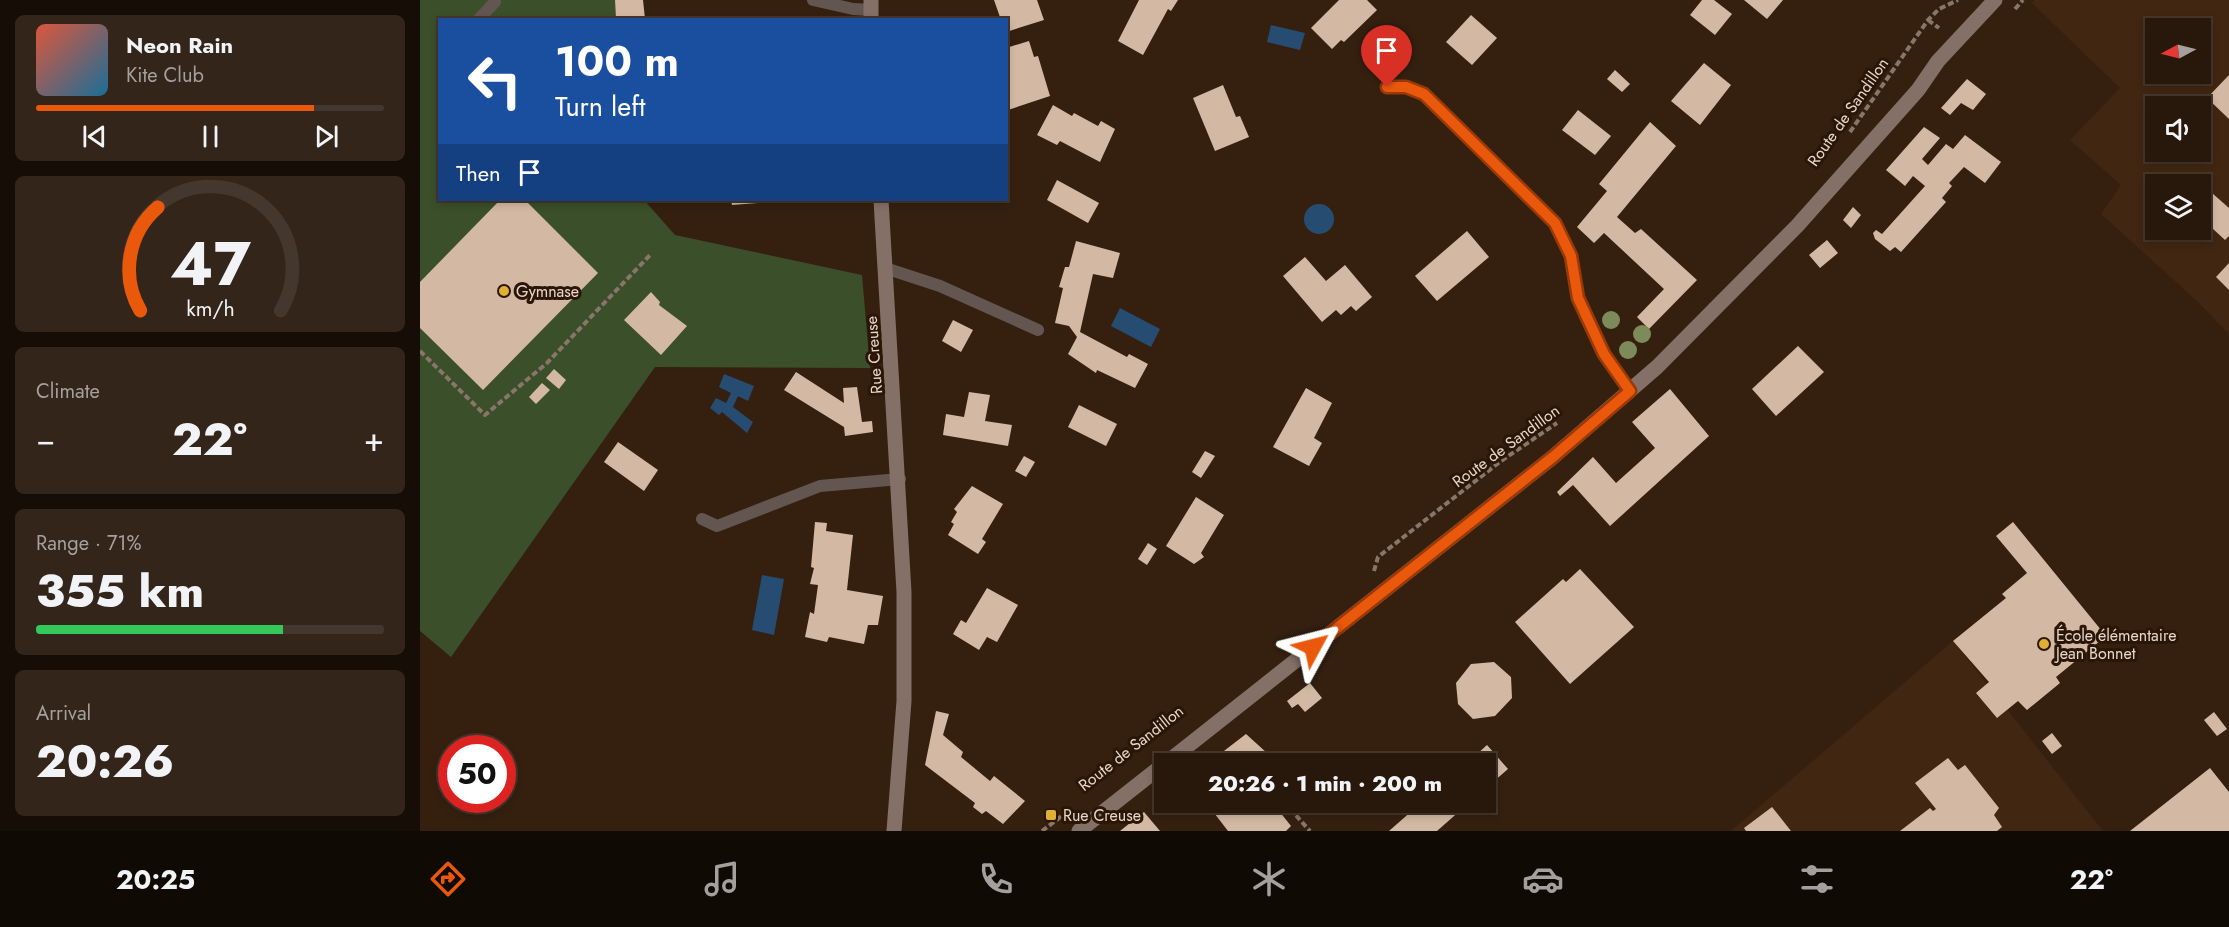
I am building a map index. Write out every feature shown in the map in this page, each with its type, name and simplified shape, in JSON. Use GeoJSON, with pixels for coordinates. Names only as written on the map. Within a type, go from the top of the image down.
{"type":"FeatureCollection","features":[{"type":"Feature","properties":{"kind":"main road"},"geometry":{"type":"LineString","coordinates":[[1178,753],[1553,457],[1657,367],[1797,226],[1918,90],[1938,61],[1995,0]]}},
{"type":"Feature","properties":{"kind":"main road","name":"Rue Creuse"},"geometry":{"type":"LineString","coordinates":[[881,201],[900,479],[904,592],[904,701],[894,831]]}},
{"type":"Feature","properties":{"kind":"main road"},"geometry":{"type":"LineString","coordinates":[[1079,831],[1154,772]]}},
{"type":"Feature","properties":{"kind":"lane"},"geometry":{"type":"LineString","coordinates":[[813,0],[853,9],[871,10]]}},
{"type":"Feature","properties":{"kind":"lane"},"geometry":{"type":"LineString","coordinates":[[480,18],[495,2]]}},
{"type":"Feature","properties":{"kind":"lane"},"geometry":{"type":"LineString","coordinates":[[1387,87],[1406,87],[1424,94],[1555,223],[1571,256],[1578,298],[1604,354],[1630,391]]}},
{"type":"Feature","properties":{"kind":"lane"},"geometry":{"type":"LineString","coordinates":[[885,268],[940,286],[1038,330]]}},
{"type":"Feature","properties":{"kind":"lane"},"geometry":{"type":"LineString","coordinates":[[702,519],[717,526],[820,486],[900,479]]}},
{"type":"Feature","properties":{"kind":"path","name":"Route de Sandillon"},"geometry":{"type":"LineString","coordinates":[[1846,138],[1928,20],[1939,9],[1958,0]]}},
{"type":"Feature","properties":{"kind":"path"},"geometry":{"type":"LineString","coordinates":[[420,351],[485,415],[547,363],[651,255]]}},
{"type":"Feature","properties":{"kind":"path","name":"Route de Sandillon"},"geometry":{"type":"LineString","coordinates":[[1372,575],[1378,557],[1501,461],[1566,417]]}},
{"type":"Feature","properties":{"kind":"path","name":"Route de Sandillon"},"geometry":{"type":"LineString","coordinates":[[1042,831],[1071,809]]}},
{"type":"Feature","properties":{"kind":"path"},"geometry":{"type":"LineString","coordinates":[[1294,813],[1310,831]]}},
{"type":"Feature","properties":{"kind":"shaded area"},"geometry":{"type":"Polygon","coordinates":[[[2035,0],[2229,0],[2229,334],[2197,301],[2101,214],[2121,185],[2070,140],[2120,88],[2032,3],[2035,0]]]}},
{"type":"Feature","properties":{"kind":"shaded area"},"geometry":{"type":"Polygon","coordinates":[[[1953,641],[2103,831],[1731,831],[1953,641]]]}},
{"type":"Feature","properties":{"kind":"green space"},"geometry":{"type":"Polygon","coordinates":[[[420,0],[615,0],[616,18],[438,18],[438,201],[645,201],[675,235],[862,275],[870,368],[655,367],[451,657],[420,631],[420,0]]]}},
{"type":"Feature","properties":{"kind":"water"},"geometry":{"type":"Polygon","coordinates":[[[1271,25],[1305,33],[1300,50],[1267,42],[1271,25]]]}},
{"type":"Feature","properties":{"kind":"water"},"geometry":{"type":"Polygon","coordinates":[[[1319,204],[1325,205],[1333,213],[1333,225],[1325,233],[1319,234],[1313,233],[1305,225],[1304,219],[1305,213],[1313,205],[1319,204]]]}},
{"type":"Feature","properties":{"kind":"water"},"geometry":{"type":"Polygon","coordinates":[[[1120,308],[1160,329],[1151,347],[1111,326],[1120,308]]]}},
{"type":"Feature","properties":{"kind":"water"},"geometry":{"type":"Polygon","coordinates":[[[724,374],[754,386],[748,401],[738,396],[733,407],[753,422],[747,433],[722,412],[719,415],[710,408],[716,398],[726,403],[731,393],[719,387],[724,374]]]}},
{"type":"Feature","properties":{"kind":"water"},"geometry":{"type":"Polygon","coordinates":[[[762,575],[784,579],[774,635],[752,630],[762,575]]]}},
{"type":"Feature","properties":{"kind":"building"},"geometry":{"type":"Polygon","coordinates":[[[615,0],[643,0],[645,18],[616,18],[615,0]]]}},
{"type":"Feature","properties":{"kind":"building"},"geometry":{"type":"Polygon","coordinates":[[[994,0],[1037,0],[1044,20],[1008,31],[1008,18],[1000,18],[994,0]]]}},
{"type":"Feature","properties":{"kind":"building"},"geometry":{"type":"Polygon","coordinates":[[[1139,0],[1178,0],[1171,11],[1168,9],[1143,55],[1118,41],[1139,0]]]}},
{"type":"Feature","properties":{"kind":"building"},"geometry":{"type":"Polygon","coordinates":[[[1339,0],[1367,0],[1377,10],[1344,42],[1341,40],[1332,49],[1311,28],[1339,0]]]}},
{"type":"Feature","properties":{"kind":"building"},"geometry":{"type":"Polygon","coordinates":[[[1702,0],[1714,0],[1732,14],[1715,35],[1690,15],[1702,0]]]}},
{"type":"Feature","properties":{"kind":"building"},"geometry":{"type":"Polygon","coordinates":[[[1744,0],[1783,0],[1767,19],[1744,0]]]}},
{"type":"Feature","properties":{"kind":"building"},"geometry":{"type":"Polygon","coordinates":[[[1471,15],[1497,38],[1472,65],[1446,42],[1471,15]]]}},
{"type":"Feature","properties":{"kind":"building"},"geometry":{"type":"Polygon","coordinates":[[[1029,41],[1034,57],[1038,56],[1050,96],[1008,110],[1008,47],[1029,41]]]}},
{"type":"Feature","properties":{"kind":"building"},"geometry":{"type":"Polygon","coordinates":[[[1704,63],[1731,85],[1700,125],[1671,101],[1704,63]]]}},
{"type":"Feature","properties":{"kind":"building"},"geometry":{"type":"Polygon","coordinates":[[[1615,70],[1630,84],[1622,92],[1607,79],[1615,70]]]}},
{"type":"Feature","properties":{"kind":"building"},"geometry":{"type":"Polygon","coordinates":[[[2229,75],[2229,119],[2211,102],[2211,96],[2209,96],[2229,75]]]}},
{"type":"Feature","properties":{"kind":"building"},"geometry":{"type":"Polygon","coordinates":[[[1967,79],[1986,94],[1973,110],[1961,103],[1950,115],[1941,108],[1967,79]]]}},
{"type":"Feature","properties":{"kind":"building"},"geometry":{"type":"Polygon","coordinates":[[[1223,85],[1236,117],[1240,116],[1249,137],[1215,151],[1193,98],[1223,85]]]}},
{"type":"Feature","properties":{"kind":"building"},"geometry":{"type":"Polygon","coordinates":[[[1053,105],[1072,116],[1074,113],[1098,126],[1101,121],[1115,129],[1100,162],[1060,141],[1057,145],[1037,135],[1053,105]]]}},
{"type":"Feature","properties":{"kind":"building"},"geometry":{"type":"Polygon","coordinates":[[[1578,110],[1611,136],[1595,155],[1562,130],[1578,110]]]}},
{"type":"Feature","properties":{"kind":"building"},"geometry":{"type":"Polygon","coordinates":[[[1650,122],[1676,146],[1617,217],[1635,233],[1641,229],[1697,280],[1649,329],[1637,317],[1664,289],[1604,233],[1594,243],[1577,227],[1607,191],[1599,184],[1650,122]]]}},
{"type":"Feature","properties":{"kind":"building"},"geometry":{"type":"Polygon","coordinates":[[[1924,127],[1940,138],[1922,159],[1928,165],[1946,144],[1953,149],[1965,135],[2001,162],[1985,183],[1964,167],[1949,183],[1952,186],[1942,198],[1946,202],[1901,252],[1895,247],[1890,251],[1875,239],[1873,233],[1876,230],[1882,234],[1925,186],[1913,176],[1905,186],[1886,170],[1924,127]]]}},
{"type":"Feature","properties":{"kind":"building"},"geometry":{"type":"Polygon","coordinates":[[[1057,180],[1099,203],[1088,223],[1047,200],[1057,180]]]}},
{"type":"Feature","properties":{"kind":"building"},"geometry":{"type":"Polygon","coordinates":[[[2211,194],[2229,208],[2229,236],[2225,240],[2211,227],[2211,194]]]}},
{"type":"Feature","properties":{"kind":"building","name":"Gymnase"},"geometry":{"type":"Polygon","coordinates":[[[499,201],[526,201],[598,273],[483,390],[420,328],[420,282],[499,201]]]}},
{"type":"Feature","properties":{"kind":"building"},"geometry":{"type":"Polygon","coordinates":[[[731,201],[771,201],[771,202],[732,205],[731,201]]]}},
{"type":"Feature","properties":{"kind":"building"},"geometry":{"type":"Polygon","coordinates":[[[1853,207],[1861,215],[1851,228],[1843,220],[1853,207]]]}},
{"type":"Feature","properties":{"kind":"building"},"geometry":{"type":"Polygon","coordinates":[[[1467,231],[1489,257],[1437,301],[1415,276],[1467,231]]]}},
{"type":"Feature","properties":{"kind":"building"},"geometry":{"type":"Polygon","coordinates":[[[1827,240],[1838,253],[1820,268],[1809,255],[1827,240]]]}},
{"type":"Feature","properties":{"kind":"building"},"geometry":{"type":"Polygon","coordinates":[[[1076,241],[1120,253],[1113,278],[1093,274],[1080,332],[1127,357],[1129,354],[1148,364],[1135,388],[1097,370],[1096,373],[1068,354],[1077,337],[1069,326],[1055,323],[1063,288],[1059,287],[1065,267],[1069,267],[1076,241]]]}},
{"type":"Feature","properties":{"kind":"building"},"geometry":{"type":"Polygon","coordinates":[[[1305,257],[1326,281],[1345,265],[1372,297],[1356,311],[1351,306],[1341,315],[1336,310],[1322,322],[1283,276],[1305,257]]]}},
{"type":"Feature","properties":{"kind":"building"},"geometry":{"type":"Polygon","coordinates":[[[2229,263],[2229,290],[2216,277],[2229,263]]]}},
{"type":"Feature","properties":{"kind":"building"},"geometry":{"type":"Polygon","coordinates":[[[651,292],[660,302],[659,305],[687,326],[661,355],[624,320],[651,292]]]}},
{"type":"Feature","properties":{"kind":"building"},"geometry":{"type":"Polygon","coordinates":[[[953,320],[973,330],[961,352],[942,341],[953,320]]]}},
{"type":"Feature","properties":{"kind":"building"},"geometry":{"type":"Polygon","coordinates":[[[1798,346],[1824,372],[1776,416],[1752,389],[1798,346]]]}},
{"type":"Feature","properties":{"kind":"building"},"geometry":{"type":"Polygon","coordinates":[[[554,369],[566,380],[559,389],[546,378],[554,369]]]}},
{"type":"Feature","properties":{"kind":"building"},"geometry":{"type":"Polygon","coordinates":[[[796,372],[844,403],[843,388],[857,387],[862,422],[872,421],[873,432],[845,436],[844,427],[784,390],[796,372]]]}},
{"type":"Feature","properties":{"kind":"building"},"geometry":{"type":"Polygon","coordinates":[[[542,383],[550,390],[536,404],[529,397],[542,383]]]}},
{"type":"Feature","properties":{"kind":"building"},"geometry":{"type":"Polygon","coordinates":[[[1306,388],[1332,403],[1314,438],[1322,443],[1309,466],[1273,447],[1306,388]]]}},
{"type":"Feature","properties":{"kind":"building"},"geometry":{"type":"Polygon","coordinates":[[[1670,389],[1709,436],[1610,526],[1573,485],[1560,496],[1557,492],[1593,457],[1616,483],[1655,448],[1632,422],[1670,389]]]}},
{"type":"Feature","properties":{"kind":"building"},"geometry":{"type":"Polygon","coordinates":[[[969,392],[990,395],[985,421],[1012,425],[1008,446],[943,435],[946,414],[964,417],[969,392]]]}},
{"type":"Feature","properties":{"kind":"building"},"geometry":{"type":"Polygon","coordinates":[[[1079,405],[1117,424],[1106,446],[1068,427],[1079,405]]]}},
{"type":"Feature","properties":{"kind":"building"},"geometry":{"type":"Polygon","coordinates":[[[618,442],[658,470],[644,491],[604,462],[618,442]]]}},
{"type":"Feature","properties":{"kind":"building"},"geometry":{"type":"Polygon","coordinates":[[[1205,451],[1215,456],[1201,478],[1192,472],[1205,451]]]}},
{"type":"Feature","properties":{"kind":"building"},"geometry":{"type":"Polygon","coordinates":[[[1024,456],[1035,462],[1026,477],[1015,471],[1024,456]]]}},
{"type":"Feature","properties":{"kind":"building"},"geometry":{"type":"Polygon","coordinates":[[[972,486],[1003,504],[982,539],[986,542],[978,554],[948,535],[954,524],[951,522],[957,512],[954,509],[972,486]]]}},
{"type":"Feature","properties":{"kind":"building"},"geometry":{"type":"Polygon","coordinates":[[[1196,497],[1224,515],[1201,553],[1204,557],[1194,564],[1166,546],[1196,497]]]}},
{"type":"Feature","properties":{"kind":"building"},"geometry":{"type":"Polygon","coordinates":[[[815,522],[827,523],[826,531],[853,535],[847,590],[883,596],[878,625],[868,625],[864,644],[829,637],[827,642],[805,637],[810,612],[814,614],[818,585],[810,584],[814,568],[811,567],[815,522]]]}},
{"type":"Feature","properties":{"kind":"building"},"geometry":{"type":"Polygon","coordinates":[[[2013,522],[2106,636],[2056,677],[2060,683],[2027,710],[2018,701],[1997,718],[1976,693],[1989,682],[1953,641],[2006,598],[2002,594],[2027,573],[1996,536],[2013,522]]]}},
{"type":"Feature","properties":{"kind":"building"},"geometry":{"type":"Polygon","coordinates":[[[1148,543],[1157,549],[1147,565],[1138,559],[1148,543]]]}},
{"type":"Feature","properties":{"kind":"building"},"geometry":{"type":"Polygon","coordinates":[[[1580,569],[1634,627],[1570,684],[1515,622],[1563,579],[1566,582],[1580,569]]]}},
{"type":"Feature","properties":{"kind":"building"},"geometry":{"type":"Polygon","coordinates":[[[987,588],[1018,605],[997,642],[987,637],[979,650],[953,634],[961,620],[966,623],[987,588]]]}},
{"type":"Feature","properties":{"kind":"building"},"geometry":{"type":"Polygon","coordinates":[[[1494,662],[1511,677],[1512,698],[1495,716],[1473,719],[1458,704],[1456,683],[1471,664],[1494,662]]]}},
{"type":"Feature","properties":{"kind":"building"},"geometry":{"type":"Polygon","coordinates":[[[1310,683],[1322,698],[1305,712],[1298,704],[1292,708],[1287,701],[1310,683]]]}},
{"type":"Feature","properties":{"kind":"building"},"geometry":{"type":"Polygon","coordinates":[[[936,711],[949,714],[943,735],[963,752],[961,757],[990,781],[994,776],[1025,801],[1003,824],[986,811],[982,814],[973,807],[975,803],[925,765],[936,711]]]}},
{"type":"Feature","properties":{"kind":"building"},"geometry":{"type":"Polygon","coordinates":[[[2214,712],[2227,729],[2217,736],[2204,720],[2214,712]]]}},
{"type":"Feature","properties":{"kind":"building"},"geometry":{"type":"Polygon","coordinates":[[[2052,733],[2062,746],[2052,754],[2042,741],[2052,733]]]}},
{"type":"Feature","properties":{"kind":"building"},"geometry":{"type":"Polygon","coordinates":[[[1246,734],[1267,753],[1221,753],[1246,734]]]}},
{"type":"Feature","properties":{"kind":"building"},"geometry":{"type":"Polygon","coordinates":[[[1487,745],[1494,753],[1478,753],[1487,745]]]}},
{"type":"Feature","properties":{"kind":"building"},"geometry":{"type":"Polygon","coordinates":[[[1496,755],[1508,769],[1496,779],[1496,755]]]}},
{"type":"Feature","properties":{"kind":"building"},"geometry":{"type":"Polygon","coordinates":[[[1948,758],[1958,770],[1965,765],[1999,808],[1994,815],[2002,827],[1997,831],[1900,831],[1930,808],[1933,811],[1936,809],[1915,783],[1948,758]]]}},
{"type":"Feature","properties":{"kind":"building"},"geometry":{"type":"Polygon","coordinates":[[[2210,768],[2229,792],[2229,831],[2130,831],[2210,768]]]}},
{"type":"Feature","properties":{"kind":"building"},"geometry":{"type":"Polygon","coordinates":[[[1772,807],[1791,831],[1746,831],[1744,828],[1772,807]]]}},
{"type":"Feature","properties":{"kind":"building"},"geometry":{"type":"Polygon","coordinates":[[[1144,812],[1160,831],[1120,831],[1130,823],[1144,812]]]}},
{"type":"Feature","properties":{"kind":"building"},"geometry":{"type":"Polygon","coordinates":[[[1214,813],[1281,813],[1291,826],[1286,831],[1228,831],[1214,813]]]}},
{"type":"Feature","properties":{"kind":"building"},"geometry":{"type":"Polygon","coordinates":[[[1409,813],[1457,813],[1437,831],[1389,831],[1409,813]]]}},
{"type":"Feature","properties":{"kind":"place","name":"Gymnase"},"geometry":{"type":"Point","coordinates":[504,291]}},
{"type":"Feature","properties":{"kind":"place","name":"École élémentaire Jean Bonnet"},"geometry":{"type":"Point","coordinates":[2044,644]}},
{"type":"Feature","properties":{"kind":"place","name":"Rue Creuse"},"geometry":{"type":"Point","coordinates":[1051,815]}},
{"type":"Feature","properties":{"kind":"route"},"geometry":{"type":"LineString","coordinates":[[1313,647],[1553,457],[1630,391],[1604,354],[1578,298],[1571,256],[1555,223],[1424,94],[1406,87],[1387,87]]}}]}
